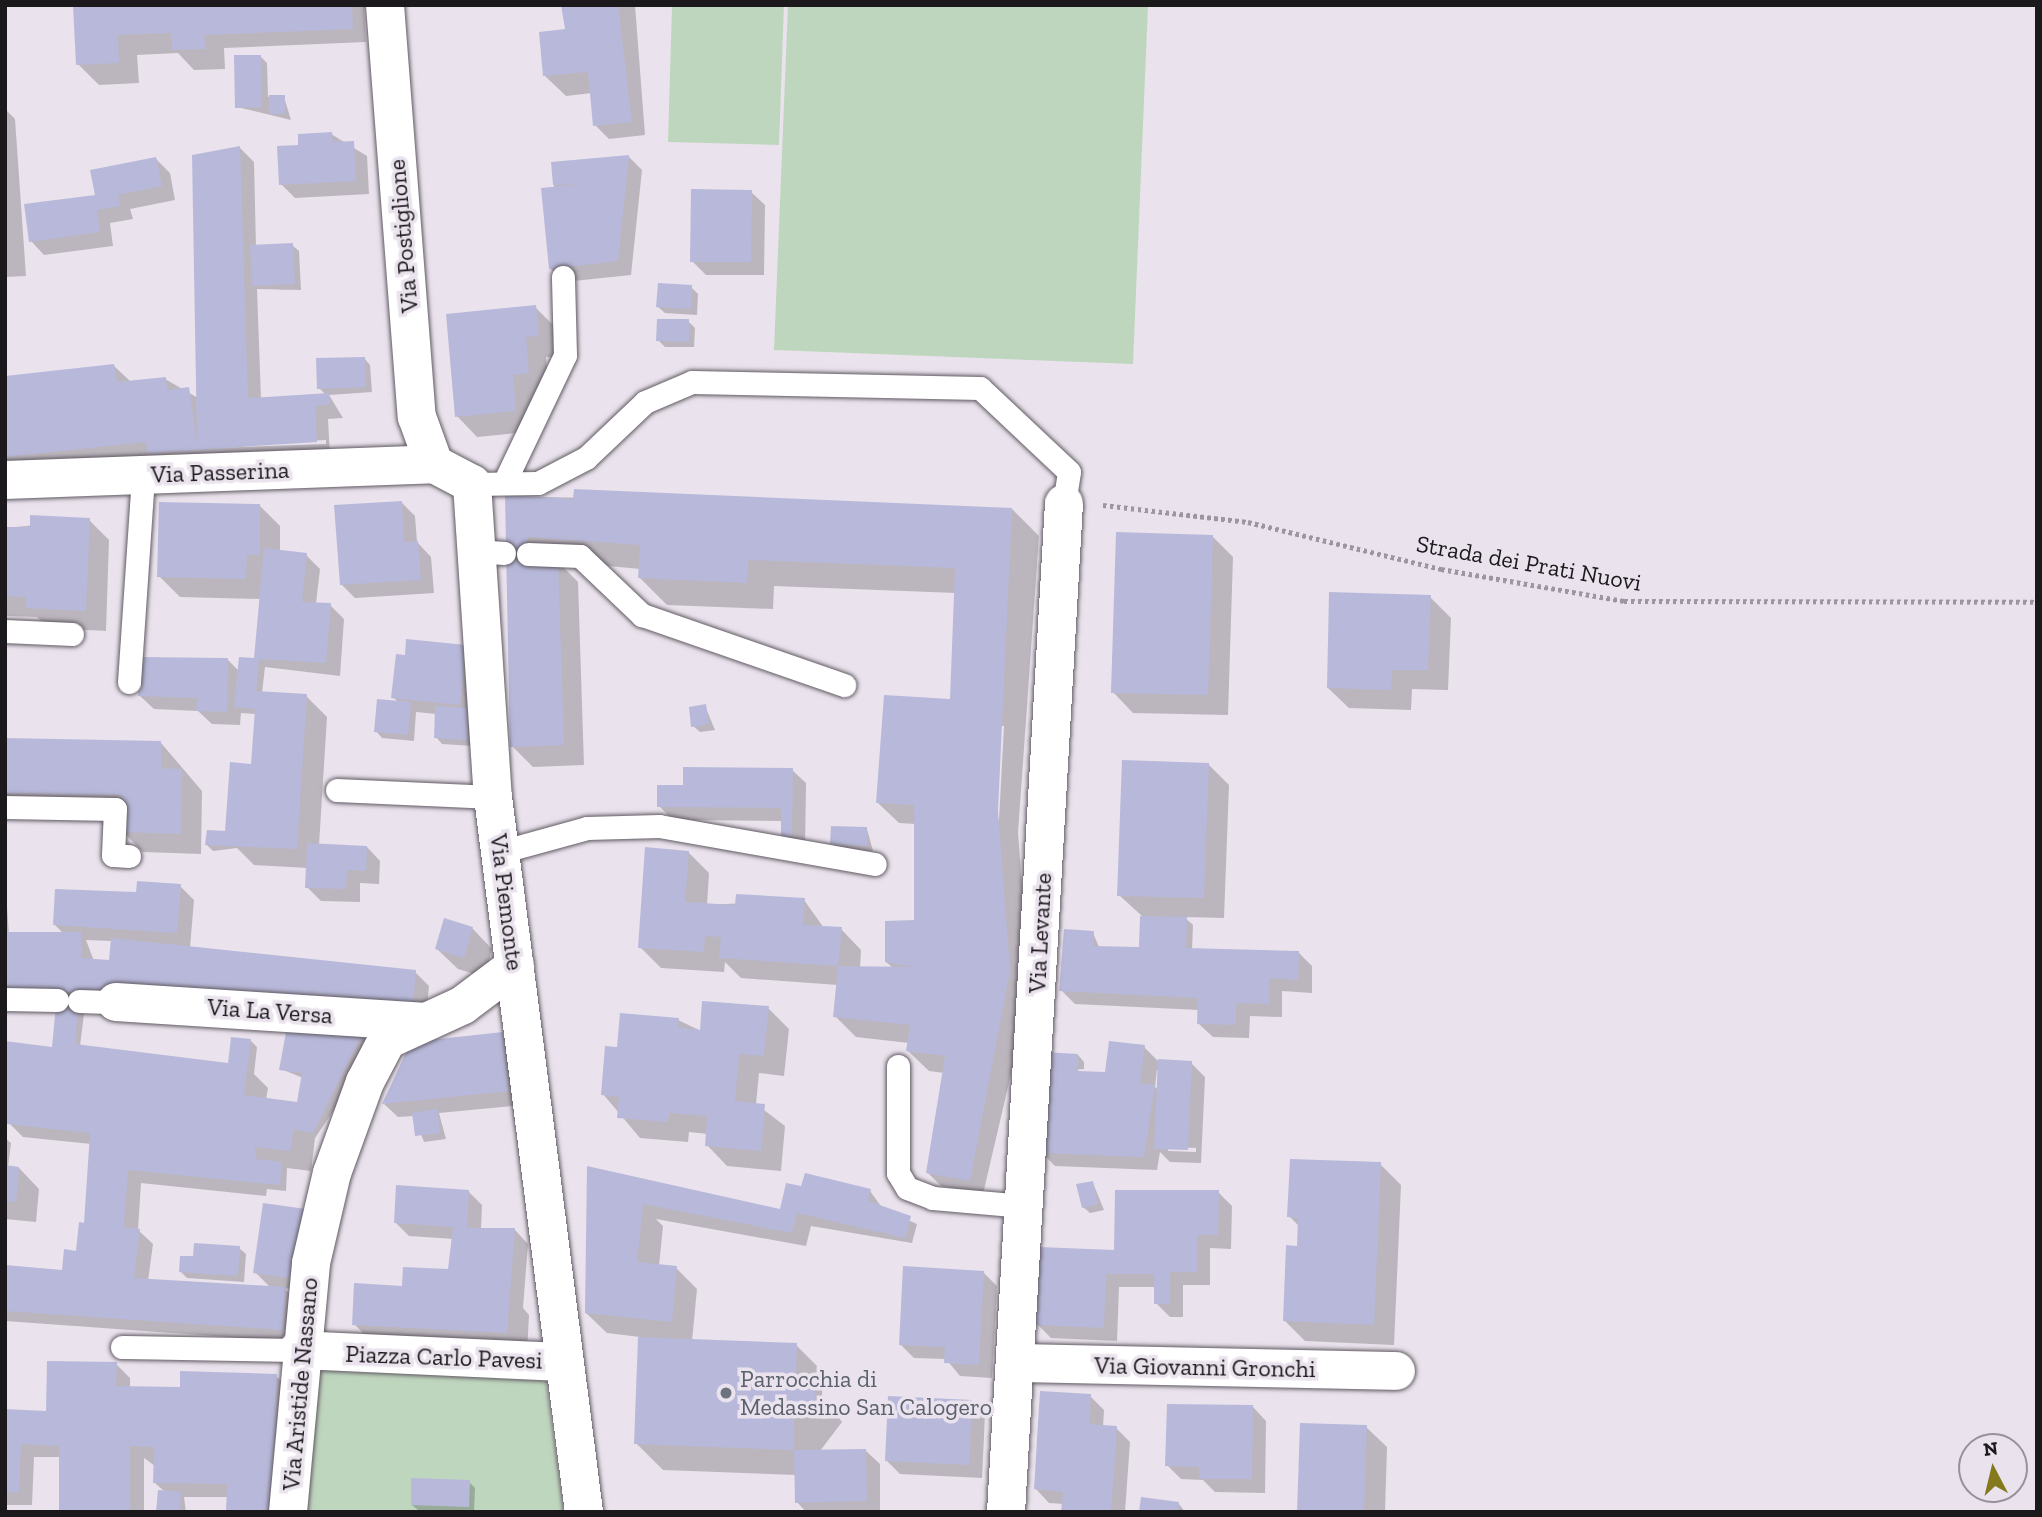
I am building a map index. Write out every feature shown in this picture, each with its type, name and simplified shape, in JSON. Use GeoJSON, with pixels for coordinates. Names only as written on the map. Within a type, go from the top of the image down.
{"type":"FeatureCollection","features":[{"type":"Feature","properties":{"kind":"street","name":"Via Postiglione"},"geometry":{"type":"LineString","coordinates":[[385,5],[417,417],[434,464]]}},
{"type":"Feature","properties":{"kind":"street","name":"Via Passerina"},"geometry":{"type":"LineString","coordinates":[[5,480],[434,464]]}},
{"type":"Feature","properties":{"kind":"street"},"geometry":{"type":"LineString","coordinates":[[434,464],[488,484]]}},
{"type":"Feature","properties":{"kind":"street","name":"Via Piemonte"},"geometry":{"type":"LineString","coordinates":[[488,484],[493,797],[565,1362]]}},
{"type":"Feature","properties":{"kind":"street","name":"Via Levante"},"geometry":{"type":"LineString","coordinates":[[1006,1512],[1064,504]]}},
{"type":"Feature","properties":{"kind":"street","name":"Via Aristide Nassano"},"geometry":{"type":"LineString","coordinates":[[288,1512],[298,1350],[332,1173],[365,1082],[387,1040],[463,1005],[515,966]]}},
{"type":"Feature","properties":{"kind":"street","name":"Via La Versa"},"geometry":{"type":"LineString","coordinates":[[116,1002],[423,1022]]}},
{"type":"Feature","properties":{"kind":"street","name":"Piazza Carlo Pavesi"},"geometry":{"type":"LineString","coordinates":[[298,1350],[565,1362],[584,1512]]}},
{"type":"Feature","properties":{"kind":"street","name":"Via Giovanni Gronchi"},"geometry":{"type":"LineString","coordinates":[[1015,1363],[1396,1371]]}},
{"type":"Feature","properties":{"kind":"lane"},"geometry":{"type":"LineString","coordinates":[[488,484],[565,355],[563,277]]}},
{"type":"Feature","properties":{"kind":"lane"},"geometry":{"type":"LineString","coordinates":[[488,484],[538,483],[586,458],[645,402],[692,382],[980,388],[1069,472],[1064,504]]}},
{"type":"Feature","properties":{"kind":"lane"},"geometry":{"type":"LineString","coordinates":[[129,682],[143,475]]}},
{"type":"Feature","properties":{"kind":"lane"},"geometry":{"type":"LineString","coordinates":[[528,554],[580,556],[642,615],[844,685]]}},
{"type":"Feature","properties":{"kind":"lane"},"geometry":{"type":"LineString","coordinates":[[5,631],[72,634]]}},
{"type":"Feature","properties":{"kind":"lane"},"geometry":{"type":"LineString","coordinates":[[337,790],[493,797]]}},
{"type":"Feature","properties":{"kind":"lane"},"geometry":{"type":"LineString","coordinates":[[5,807],[115,809],[113,855],[129,856]]}},
{"type":"Feature","properties":{"kind":"lane"},"geometry":{"type":"LineString","coordinates":[[500,852],[587,828],[659,826],[875,864]]}},
{"type":"Feature","properties":{"kind":"lane"},"geometry":{"type":"LineString","coordinates":[[5,999],[116,1002]]}},
{"type":"Feature","properties":{"kind":"lane"},"geometry":{"type":"LineString","coordinates":[[898,1066],[898,1172],[907,1188],[933,1198],[1024,1206]]}},
{"type":"Feature","properties":{"kind":"lane"},"geometry":{"type":"LineString","coordinates":[[122,1347],[298,1350]]}},
{"type":"Feature","properties":{"kind":"path","name":"Strada dei Prati Nuovi"},"geometry":{"type":"LineString","coordinates":[[1064,504],[1166,508],[1248,522],[1441,569],[1624,601],[2037,602]]}},
{"type":"Feature","properties":{"kind":"green space"},"geometry":{"type":"Polygon","coordinates":[[[672,5],[784,5],[779,145],[668,142],[672,5]]]}},
{"type":"Feature","properties":{"kind":"green space"},"geometry":{"type":"Polygon","coordinates":[[[788,5],[1148,5],[1133,364],[774,350],[788,5]]]}},
{"type":"Feature","properties":{"kind":"green space"},"geometry":{"type":"Polygon","coordinates":[[[313,1363],[545,1373],[564,1512],[303,1512],[313,1363]]]}},
{"type":"Feature","properties":{"kind":"building"},"geometry":{"type":"Polygon","coordinates":[[[73,5],[352,5],[353,29],[204,35],[206,49],[172,50],[171,33],[118,35],[119,63],[76,65],[73,5]]]}},
{"type":"Feature","properties":{"kind":"building"},"geometry":{"type":"Polygon","coordinates":[[[561,5],[618,5],[632,122],[593,126],[588,72],[543,76],[539,32],[565,29],[561,5]]]}},
{"type":"Feature","properties":{"kind":"building"},"geometry":{"type":"Polygon","coordinates":[[[234,55],[261,55],[262,107],[235,108],[234,55]]]}},
{"type":"Feature","properties":{"kind":"building"},"geometry":{"type":"Polygon","coordinates":[[[269,95],[285,95],[285,114],[269,114],[269,95]]]}},
{"type":"Feature","properties":{"kind":"building"},"geometry":{"type":"Polygon","coordinates":[[[332,132],[333,142],[354,141],[356,181],[279,185],[277,146],[298,145],[298,134],[332,132]]]}},
{"type":"Feature","properties":{"kind":"building"},"geometry":{"type":"Polygon","coordinates":[[[240,146],[248,398],[329,393],[330,404],[315,406],[317,442],[147,453],[146,442],[5,457],[5,376],[114,364],[117,382],[166,377],[167,390],[189,387],[197,443],[192,155],[240,146]]]}},
{"type":"Feature","properties":{"kind":"building"},"geometry":{"type":"Polygon","coordinates":[[[629,155],[618,261],[549,269],[541,188],[581,184],[553,185],[551,162],[629,155]]]}},
{"type":"Feature","properties":{"kind":"building"},"geometry":{"type":"Polygon","coordinates":[[[156,157],[162,186],[118,195],[120,206],[97,210],[100,232],[29,242],[24,204],[95,195],[90,170],[156,157]]]}},
{"type":"Feature","properties":{"kind":"building"},"geometry":{"type":"Polygon","coordinates":[[[691,189],[752,190],[751,262],[690,262],[691,189]]]}},
{"type":"Feature","properties":{"kind":"building"},"geometry":{"type":"Polygon","coordinates":[[[293,243],[295,284],[252,286],[250,245],[293,243]]]}},
{"type":"Feature","properties":{"kind":"building"},"geometry":{"type":"Polygon","coordinates":[[[658,283],[692,285],[691,309],[656,307],[658,283]]]}},
{"type":"Feature","properties":{"kind":"building"},"geometry":{"type":"Polygon","coordinates":[[[536,305],[539,336],[526,337],[529,373],[513,375],[516,411],[455,417],[446,314],[536,305]]]}},
{"type":"Feature","properties":{"kind":"building"},"geometry":{"type":"Polygon","coordinates":[[[657,319],[689,319],[689,342],[656,341],[657,319]]]}},
{"type":"Feature","properties":{"kind":"building"},"geometry":{"type":"Polygon","coordinates":[[[365,357],[366,387],[317,389],[316,358],[365,357]]]}},
{"type":"Feature","properties":{"kind":"building"},"geometry":{"type":"Polygon","coordinates":[[[574,489],[1012,508],[998,811],[1010,971],[970,1181],[926,1173],[945,1056],[906,1051],[910,1025],[833,1017],[838,966],[915,967],[885,962],[885,921],[914,920],[914,805],[876,803],[884,695],[950,699],[955,568],[748,560],[747,583],[638,578],[640,545],[528,537],[527,560],[558,559],[564,745],[510,747],[505,495],[573,499],[574,489]]]}},
{"type":"Feature","properties":{"kind":"building"},"geometry":{"type":"Polygon","coordinates":[[[402,501],[404,542],[418,541],[421,580],[340,585],[334,505],[402,501]]]}},
{"type":"Feature","properties":{"kind":"building"},"geometry":{"type":"Polygon","coordinates":[[[159,502],[260,504],[260,555],[247,555],[246,579],[157,577],[159,502]]]}},
{"type":"Feature","properties":{"kind":"building"},"geometry":{"type":"Polygon","coordinates":[[[30,515],[90,518],[86,611],[26,608],[26,597],[5,596],[5,527],[30,527],[30,515]]]}},
{"type":"Feature","properties":{"kind":"building"},"geometry":{"type":"Polygon","coordinates":[[[1116,532],[1213,535],[1208,695],[1111,693],[1116,532]]]}},
{"type":"Feature","properties":{"kind":"building"},"geometry":{"type":"Polygon","coordinates":[[[264,548],[307,553],[302,602],[331,603],[326,663],[259,659],[256,691],[307,694],[297,849],[205,845],[207,830],[225,831],[230,762],[251,764],[255,709],[234,707],[239,657],[254,658],[264,548]]]}},
{"type":"Feature","properties":{"kind":"building"},"geometry":{"type":"Polygon","coordinates":[[[1329,592],[1431,595],[1428,670],[1392,670],[1391,690],[1327,688],[1329,592]]]}},
{"type":"Feature","properties":{"kind":"building"},"geometry":{"type":"Polygon","coordinates":[[[406,639],[466,645],[460,705],[391,698],[396,654],[405,655],[406,639]]]}},
{"type":"Feature","properties":{"kind":"building"},"geometry":{"type":"Polygon","coordinates":[[[139,657],[228,658],[227,712],[196,711],[197,698],[138,696],[139,657]]]}},
{"type":"Feature","properties":{"kind":"building"},"geometry":{"type":"Polygon","coordinates":[[[377,699],[411,702],[408,735],[374,732],[377,699]]]}},
{"type":"Feature","properties":{"kind":"building"},"geometry":{"type":"Polygon","coordinates":[[[706,704],[709,724],[691,727],[689,707],[706,704]]]}},
{"type":"Feature","properties":{"kind":"building"},"geometry":{"type":"Polygon","coordinates":[[[435,706],[469,708],[467,740],[434,738],[435,706]]]}},
{"type":"Feature","properties":{"kind":"building"},"geometry":{"type":"Polygon","coordinates":[[[5,738],[161,741],[161,768],[182,769],[181,834],[121,832],[122,795],[5,793],[5,738]]]}},
{"type":"Feature","properties":{"kind":"building"},"geometry":{"type":"Polygon","coordinates":[[[1122,760],[1209,763],[1204,898],[1117,896],[1122,760]]]}},
{"type":"Feature","properties":{"kind":"building"},"geometry":{"type":"Polygon","coordinates":[[[683,767],[793,768],[792,836],[781,836],[781,808],[657,807],[657,785],[683,785],[683,767]]]}},
{"type":"Feature","properties":{"kind":"building"},"geometry":{"type":"Polygon","coordinates":[[[831,826],[867,827],[867,846],[830,844],[831,826]]]}},
{"type":"Feature","properties":{"kind":"building"},"geometry":{"type":"Polygon","coordinates":[[[307,843],[367,846],[366,871],[347,870],[346,889],[305,888],[307,843]]]}},
{"type":"Feature","properties":{"kind":"building"},"geometry":{"type":"Polygon","coordinates":[[[645,847],[689,851],[685,902],[735,905],[736,894],[805,898],[803,925],[842,927],[838,966],[719,958],[721,937],[705,936],[704,952],[638,948],[645,847]]]}},
{"type":"Feature","properties":{"kind":"building"},"geometry":{"type":"Polygon","coordinates":[[[137,881],[181,884],[177,933],[53,925],[55,889],[136,892],[137,881]]]}},
{"type":"Feature","properties":{"kind":"building"},"geometry":{"type":"Polygon","coordinates":[[[1140,916],[1187,917],[1186,948],[1299,951],[1298,980],[1269,978],[1269,1004],[1236,1003],[1236,1025],[1197,1024],[1198,998],[1059,991],[1064,929],[1094,931],[1093,946],[1139,947],[1140,916]]]}},
{"type":"Feature","properties":{"kind":"building"},"geometry":{"type":"Polygon","coordinates":[[[444,918],[473,927],[464,958],[435,949],[444,918]]]}},
{"type":"Feature","properties":{"kind":"building"},"geometry":{"type":"Polygon","coordinates":[[[5,932],[81,932],[81,958],[109,960],[111,938],[416,970],[412,1014],[5,988],[5,932]]]}},
{"type":"Feature","properties":{"kind":"building"},"geometry":{"type":"Polygon","coordinates":[[[57,995],[79,995],[75,1044],[228,1063],[231,1037],[251,1039],[244,1095],[297,1102],[302,1073],[279,1070],[287,1027],[362,1034],[313,1133],[293,1129],[291,1151],[255,1147],[256,1159],[282,1162],[280,1185],[128,1170],[124,1227],[140,1229],[134,1278],[286,1287],[283,1330],[5,1311],[5,1265],[62,1270],[64,1249],[76,1251],[79,1222],[84,1223],[90,1133],[7,1124],[5,1041],[52,1047],[57,995]]]}},
{"type":"Feature","properties":{"kind":"building"},"geometry":{"type":"Polygon","coordinates":[[[702,1001],[769,1006],[764,1056],[739,1054],[735,1101],[765,1104],[761,1151],[705,1146],[707,1116],[669,1113],[668,1122],[617,1118],[619,1097],[601,1095],[605,1046],[617,1047],[620,1013],[679,1018],[678,1027],[700,1030],[702,1001]]]}},
{"type":"Feature","properties":{"kind":"building"},"geometry":{"type":"Polygon","coordinates":[[[503,1032],[509,1091],[382,1104],[411,1042],[503,1032]]]}},
{"type":"Feature","properties":{"kind":"building"},"geometry":{"type":"Polygon","coordinates":[[[1109,1041],[1145,1045],[1140,1083],[1155,1085],[1144,1157],[1040,1153],[1044,1052],[1078,1054],[1078,1071],[1105,1072],[1109,1041]]]}},
{"type":"Feature","properties":{"kind":"building"},"geometry":{"type":"Polygon","coordinates":[[[1158,1059],[1192,1061],[1188,1150],[1154,1149],[1158,1059]]]}},
{"type":"Feature","properties":{"kind":"building"},"geometry":{"type":"Polygon","coordinates":[[[437,1109],[440,1133],[415,1136],[412,1113],[437,1109]]]}},
{"type":"Feature","properties":{"kind":"building"},"geometry":{"type":"Polygon","coordinates":[[[1290,1159],[1381,1162],[1374,1325],[1283,1321],[1286,1245],[1297,1246],[1298,1218],[1287,1217],[1290,1159]]]}},
{"type":"Feature","properties":{"kind":"building"},"geometry":{"type":"Polygon","coordinates":[[[5,1165],[19,1167],[16,1202],[5,1201],[5,1165]]]}},
{"type":"Feature","properties":{"kind":"building"},"geometry":{"type":"Polygon","coordinates":[[[587,1166],[780,1209],[786,1183],[801,1186],[805,1173],[871,1189],[868,1201],[911,1216],[905,1238],[797,1213],[792,1233],[643,1204],[637,1262],[677,1266],[672,1322],[585,1313],[587,1166]]]}},
{"type":"Feature","properties":{"kind":"building"},"geometry":{"type":"Polygon","coordinates":[[[1093,1181],[1098,1204],[1082,1208],[1076,1184],[1093,1181]]]}},
{"type":"Feature","properties":{"kind":"building"},"geometry":{"type":"Polygon","coordinates":[[[396,1185],[469,1190],[467,1228],[515,1228],[507,1333],[352,1325],[354,1283],[402,1286],[403,1267],[448,1269],[453,1227],[394,1223],[396,1185]]]}},
{"type":"Feature","properties":{"kind":"building"},"geometry":{"type":"Polygon","coordinates":[[[1115,1190],[1219,1190],[1218,1235],[1197,1235],[1197,1272],[1170,1272],[1170,1304],[1154,1304],[1154,1274],[1106,1274],[1104,1328],[1035,1325],[1039,1247],[1114,1250],[1115,1190]]]}},
{"type":"Feature","properties":{"kind":"building"},"geometry":{"type":"Polygon","coordinates":[[[263,1203],[306,1209],[296,1279],[253,1273],[263,1203]]]}},
{"type":"Feature","properties":{"kind":"building"},"geometry":{"type":"Polygon","coordinates":[[[194,1243],[240,1246],[238,1276],[179,1272],[180,1256],[193,1256],[194,1243]]]}},
{"type":"Feature","properties":{"kind":"building"},"geometry":{"type":"Polygon","coordinates":[[[903,1266],[984,1271],[979,1365],[944,1363],[945,1347],[899,1345],[903,1266]]]}},
{"type":"Feature","properties":{"kind":"building","name":"Parrocchia di Medassino San Calogero"},"geometry":{"type":"Polygon","coordinates":[[[638,1337],[797,1343],[796,1373],[807,1377],[816,1394],[811,1409],[794,1418],[794,1450],[634,1444],[638,1337]]]}},
{"type":"Feature","properties":{"kind":"building"},"geometry":{"type":"Polygon","coordinates":[[[47,1361],[117,1362],[116,1386],[180,1387],[180,1371],[277,1374],[273,1512],[226,1512],[227,1484],[153,1483],[154,1447],[130,1446],[130,1512],[59,1512],[59,1446],[21,1444],[19,1492],[5,1492],[5,1409],[46,1411],[47,1361]]]}},
{"type":"Feature","properties":{"kind":"building"},"geometry":{"type":"Polygon","coordinates":[[[1040,1391],[1091,1394],[1089,1424],[1117,1426],[1111,1512],[1061,1512],[1063,1492],[1034,1489],[1040,1391]]]}},
{"type":"Feature","properties":{"kind":"building"},"geometry":{"type":"Polygon","coordinates":[[[888,1396],[972,1400],[969,1465],[885,1461],[888,1396]]]}},
{"type":"Feature","properties":{"kind":"building"},"geometry":{"type":"Polygon","coordinates":[[[1167,1404],[1253,1405],[1252,1479],[1199,1479],[1199,1467],[1165,1466],[1167,1404]]]}},
{"type":"Feature","properties":{"kind":"building"},"geometry":{"type":"Polygon","coordinates":[[[1300,1423],[1367,1425],[1364,1512],[1297,1512],[1300,1423]]]}},
{"type":"Feature","properties":{"kind":"building"},"geometry":{"type":"Polygon","coordinates":[[[866,1449],[867,1501],[795,1503],[794,1450],[866,1449]]]}},
{"type":"Feature","properties":{"kind":"building"},"geometry":{"type":"Polygon","coordinates":[[[411,1478],[470,1480],[469,1507],[411,1505],[411,1478]]]}},
{"type":"Feature","properties":{"kind":"building"},"geometry":{"type":"Polygon","coordinates":[[[158,1490],[181,1492],[180,1512],[156,1512],[158,1490]]]}},
{"type":"Feature","properties":{"kind":"building"},"geometry":{"type":"Polygon","coordinates":[[[1141,1497],[1179,1502],[1178,1512],[1139,1512],[1141,1497]]]}},
{"type":"Feature","properties":{"kind":"place","name":"Parrocchia di Medassino San Calogero"},"geometry":{"type":"Point","coordinates":[726,1393]}}]}
